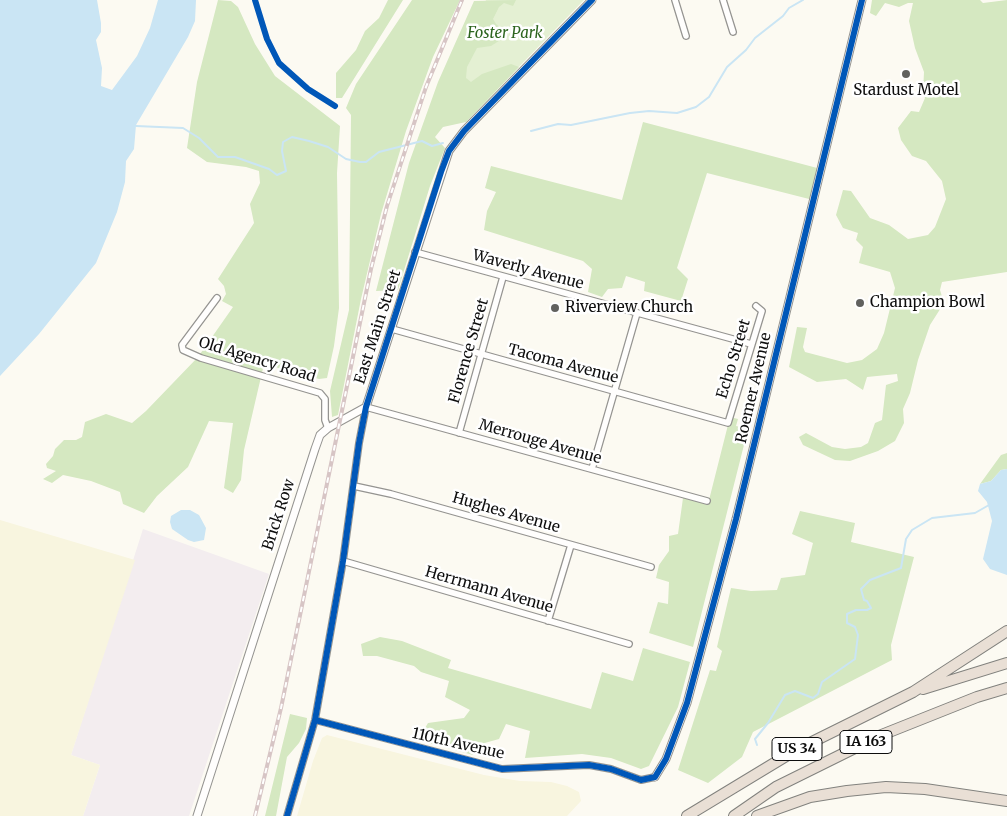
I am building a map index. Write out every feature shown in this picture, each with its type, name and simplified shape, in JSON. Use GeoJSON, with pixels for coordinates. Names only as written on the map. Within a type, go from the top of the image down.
{"type":"FeatureCollection","features":[{"type":"Feature","properties":{"kind":"highway","name":"US 34"},"geometry":{"type":"LineString","coordinates":[[687,816],[796,750],[912,692],[1007,632]]}},
{"type":"Feature","properties":{"kind":"highway"},"geometry":{"type":"LineString","coordinates":[[912,692],[1007,663]]}},
{"type":"Feature","properties":{"kind":"highway","name":"IA 163"},"geometry":{"type":"LineString","coordinates":[[734,816],[776,787],[879,736],[1007,688]]}},
{"type":"Feature","properties":{"kind":"highway"},"geometry":{"type":"LineString","coordinates":[[757,816],[810,797],[847,790],[886,787],[925,789],[1007,802]]}},
{"type":"Feature","properties":{"kind":"street","name":"East Main Street"},"geometry":{"type":"LineString","coordinates":[[287,816],[315,720],[343,561],[366,407],[448,151],[464,132],[592,0]]}},
{"type":"Feature","properties":{"kind":"street"},"geometry":{"type":"LineString","coordinates":[[675,0],[686,36]]}},
{"type":"Feature","properties":{"kind":"street"},"geometry":{"type":"LineString","coordinates":[[723,0],[733,32]]}},
{"type":"Feature","properties":{"kind":"street","name":"Roemer Avenue"},"geometry":{"type":"LineString","coordinates":[[655,777],[666,759],[687,704],[738,509],[862,0]]}},
{"type":"Feature","properties":{"kind":"street","name":"Waverly Avenue"},"geometry":{"type":"LineString","coordinates":[[415,252],[751,344]]}},
{"type":"Feature","properties":{"kind":"street","name":"Florence Street"},"geometry":{"type":"LineString","coordinates":[[459,433],[503,276]]}},
{"type":"Feature","properties":{"kind":"street","name":"Old Agency Road"},"geometry":{"type":"LineString","coordinates":[[217,298],[182,344],[183,350],[201,358],[320,393],[325,400],[325,420],[328,428]]}},
{"type":"Feature","properties":{"kind":"street","name":"Echo Street"},"geometry":{"type":"LineString","coordinates":[[728,423],[762,311],[756,306]]}},
{"type":"Feature","properties":{"kind":"street"},"geometry":{"type":"LineString","coordinates":[[592,470],[637,313]]}},
{"type":"Feature","properties":{"kind":"street","name":"Tacoma Avenue"},"geometry":{"type":"LineString","coordinates":[[392,329],[728,423]]}},
{"type":"Feature","properties":{"kind":"street","name":"Brick Row"},"geometry":{"type":"LineString","coordinates":[[197,816],[320,435],[328,428],[366,407]]}},
{"type":"Feature","properties":{"kind":"street","name":"Merrouge Avenue"},"geometry":{"type":"LineString","coordinates":[[366,407],[707,502]]}},
{"type":"Feature","properties":{"kind":"street","name":"Hughes Avenue"},"geometry":{"type":"LineString","coordinates":[[354,486],[392,494],[651,567]]}},
{"type":"Feature","properties":{"kind":"street"},"geometry":{"type":"LineString","coordinates":[[548,621],[571,545]]}},
{"type":"Feature","properties":{"kind":"street","name":"Herrmann Avenue"},"geometry":{"type":"LineString","coordinates":[[343,561],[629,644]]}},
{"type":"Feature","properties":{"kind":"street","name":"110th Avenue"},"geometry":{"type":"LineString","coordinates":[[315,720],[502,769],[588,765],[611,769],[641,780],[655,777]]}},
{"type":"Feature","properties":{"kind":"shaded area"},"geometry":{"type":"Polygon","coordinates":[[[0,520],[135,560],[71,755],[100,765],[83,816],[0,816],[0,520]]]}},
{"type":"Feature","properties":{"kind":"shaded area"},"geometry":{"type":"Polygon","coordinates":[[[143,529],[269,574],[189,816],[83,816],[100,765],[71,755],[143,529]]]}},
{"type":"Feature","properties":{"kind":"shaded area"},"geometry":{"type":"Polygon","coordinates":[[[327,735],[484,775],[520,781],[551,782],[567,786],[579,792],[581,801],[567,816],[297,816],[313,761],[322,738],[327,735]]]}},
{"type":"Feature","properties":{"kind":"green space"},"geometry":{"type":"Polygon","coordinates":[[[218,0],[231,1],[238,7],[255,44],[275,76],[340,126],[337,173],[339,308],[334,346],[327,378],[319,379],[264,364],[244,450],[241,480],[233,493],[224,488],[233,423],[209,421],[188,467],[157,496],[144,513],[123,504],[120,492],[91,481],[63,475],[52,483],[43,479],[56,471],[47,468],[46,464],[53,456],[55,449],[64,440],[76,440],[82,437],[85,422],[106,414],[132,423],[146,411],[198,357],[233,307],[222,301],[226,294],[224,286],[218,279],[254,223],[250,204],[260,183],[259,171],[246,167],[207,162],[187,148],[197,82],[218,0]]]}},
{"type":"Feature","properties":{"kind":"green space"},"geometry":{"type":"Polygon","coordinates":[[[388,0],[403,0],[342,98],[336,98],[336,73],[356,50],[365,31],[379,18],[388,0]]]}},
{"type":"Feature","properties":{"kind":"green space"},"geometry":{"type":"Polygon","coordinates":[[[412,0],[460,0],[433,57],[406,131],[381,214],[361,299],[338,415],[332,417],[330,391],[349,310],[351,115],[346,108],[356,84],[412,0]]]}},
{"type":"Feature","properties":{"kind":"green space","name":"Foster Park"},"geometry":{"type":"Polygon","coordinates":[[[486,0],[584,0],[471,116],[441,102],[486,0]]]}},
{"type":"Feature","properties":{"kind":"green space"},"geometry":{"type":"Polygon","coordinates":[[[516,0],[513,6],[504,3],[499,7],[493,19],[505,32],[502,39],[491,46],[477,48],[467,67],[466,78],[471,82],[482,74],[511,64],[519,67],[466,122],[443,127],[435,137],[445,148],[430,186],[398,290],[376,291],[409,163],[438,82],[474,1],[516,0]]]}},
{"type":"Feature","properties":{"kind":"green space"},"geometry":{"type":"Polygon","coordinates":[[[872,0],[980,0],[983,3],[1007,0],[1007,272],[942,282],[940,290],[944,303],[930,325],[918,360],[910,393],[903,409],[904,423],[895,441],[878,451],[850,461],[835,460],[803,445],[799,437],[806,433],[832,447],[845,449],[861,447],[868,443],[875,423],[882,420],[886,385],[898,381],[897,374],[867,377],[863,390],[846,379],[817,382],[789,367],[797,327],[807,328],[803,347],[805,352],[847,363],[862,360],[877,349],[884,333],[895,288],[890,272],[859,263],[863,247],[856,240],[858,233],[843,228],[836,215],[843,190],[851,191],[870,218],[889,225],[908,239],[928,235],[935,227],[946,199],[942,181],[926,161],[912,156],[901,140],[898,128],[911,111],[919,112],[925,98],[923,92],[924,72],[915,48],[909,21],[913,3],[899,7],[885,3],[876,16],[870,13],[872,0]]]}},
{"type":"Feature","properties":{"kind":"green space"},"geometry":{"type":"Polygon","coordinates":[[[643,122],[821,169],[813,200],[707,173],[677,268],[688,279],[681,301],[644,291],[645,282],[626,276],[622,288],[608,289],[602,297],[588,292],[592,269],[583,261],[484,230],[487,211],[496,192],[485,188],[491,166],[622,200],[643,122]]]}},
{"type":"Feature","properties":{"kind":"green space"},"geometry":{"type":"Polygon","coordinates":[[[730,417],[738,419],[736,426],[748,429],[693,647],[649,633],[658,602],[668,604],[669,582],[656,578],[659,565],[669,551],[669,536],[678,534],[683,498],[708,504],[730,417]]]}},
{"type":"Feature","properties":{"kind":"green space"},"geometry":{"type":"Polygon","coordinates":[[[1007,453],[1007,469],[1001,470],[991,481],[980,484],[1001,455],[1007,453]]]}},
{"type":"Feature","properties":{"kind":"green space"},"geometry":{"type":"Polygon","coordinates":[[[800,511],[855,523],[851,542],[914,557],[891,645],[892,660],[753,732],[742,757],[708,783],[678,770],[710,670],[716,671],[722,651],[717,647],[731,588],[751,591],[777,590],[781,578],[805,575],[813,543],[792,534],[800,511]]]}},
{"type":"Feature","properties":{"kind":"green space"},"geometry":{"type":"Polygon","coordinates":[[[380,637],[402,641],[451,660],[448,668],[591,709],[602,672],[633,681],[643,648],[690,662],[678,707],[649,766],[641,769],[611,758],[582,754],[525,758],[530,731],[506,724],[499,739],[481,744],[473,755],[418,740],[428,723],[464,718],[470,710],[445,697],[449,681],[421,672],[414,666],[377,656],[363,656],[361,644],[380,637]]]}},
{"type":"Feature","properties":{"kind":"green space"},"geometry":{"type":"Polygon","coordinates":[[[290,714],[307,718],[306,729],[299,743],[287,757],[276,816],[265,816],[290,714]]]}},
{"type":"Feature","properties":{"kind":"water"},"geometry":{"type":"Polygon","coordinates":[[[0,0],[97,0],[101,23],[101,32],[96,40],[102,68],[101,86],[112,90],[137,56],[150,28],[158,0],[196,0],[195,21],[188,37],[136,125],[134,149],[126,161],[125,182],[117,212],[96,263],[39,334],[0,376],[0,0]]]}},
{"type":"Feature","properties":{"kind":"water"},"geometry":{"type":"Polygon","coordinates":[[[1007,469],[1007,575],[990,569],[983,559],[992,521],[987,502],[978,491],[980,484],[991,481],[1001,470],[1007,469]]]}},
{"type":"Feature","properties":{"kind":"water"},"geometry":{"type":"Polygon","coordinates":[[[181,510],[190,510],[199,515],[206,528],[204,540],[194,542],[188,540],[172,529],[171,516],[181,510]]]}},
{"type":"Feature","properties":{"kind":"waterway"},"geometry":{"type":"LineString","coordinates":[[531,131],[558,124],[571,125],[630,113],[649,111],[677,113],[696,107],[709,97],[727,67],[746,50],[755,38],[783,16],[789,8],[803,0]]}},
{"type":"Feature","properties":{"kind":"waterway"},"geometry":{"type":"LineString","coordinates":[[136,126],[183,128],[199,138],[218,157],[235,157],[269,169],[277,175],[286,171],[282,151],[283,142],[292,137],[328,147],[346,159],[360,162],[366,162],[379,152],[422,141],[432,146],[443,143]]}},
{"type":"Feature","properties":{"kind":"waterway"},"geometry":{"type":"LineString","coordinates":[[757,745],[755,739],[768,723],[785,695],[795,691],[813,698],[818,694],[822,682],[855,659],[858,635],[855,627],[847,623],[847,614],[856,610],[871,608],[867,601],[864,600],[861,589],[870,580],[901,568],[906,539],[912,530],[932,518],[975,513],[989,505]]}},
{"type":"Feature","properties":{"kind":"railway"},"geometry":{"type":"LineString","coordinates":[[255,816],[281,708],[371,269],[387,206],[426,87],[462,0]]}},
{"type":"Feature","properties":{"kind":"cycle path"},"geometry":{"type":"LineString","coordinates":[[255,0],[267,39],[279,63],[308,89],[335,106]]}},
{"type":"Feature","properties":{"kind":"cycle path"},"geometry":{"type":"LineString","coordinates":[[287,816],[315,720],[343,561],[359,443],[366,407],[441,172],[449,151],[464,131],[592,0]]}},
{"type":"Feature","properties":{"kind":"cycle path"},"geometry":{"type":"LineString","coordinates":[[315,720],[502,769],[589,765],[611,769],[641,780],[655,777],[666,759],[687,703],[736,519],[862,0]]}},
{"type":"Feature","properties":{"kind":"place","name":"Stardust Motel"},"geometry":{"type":"Point","coordinates":[906,74]}},
{"type":"Feature","properties":{"kind":"place","name":"Champion Bowl"},"geometry":{"type":"Point","coordinates":[860,303]}},
{"type":"Feature","properties":{"kind":"place","name":"Riverview Church"},"geometry":{"type":"Point","coordinates":[555,308]}}]}
